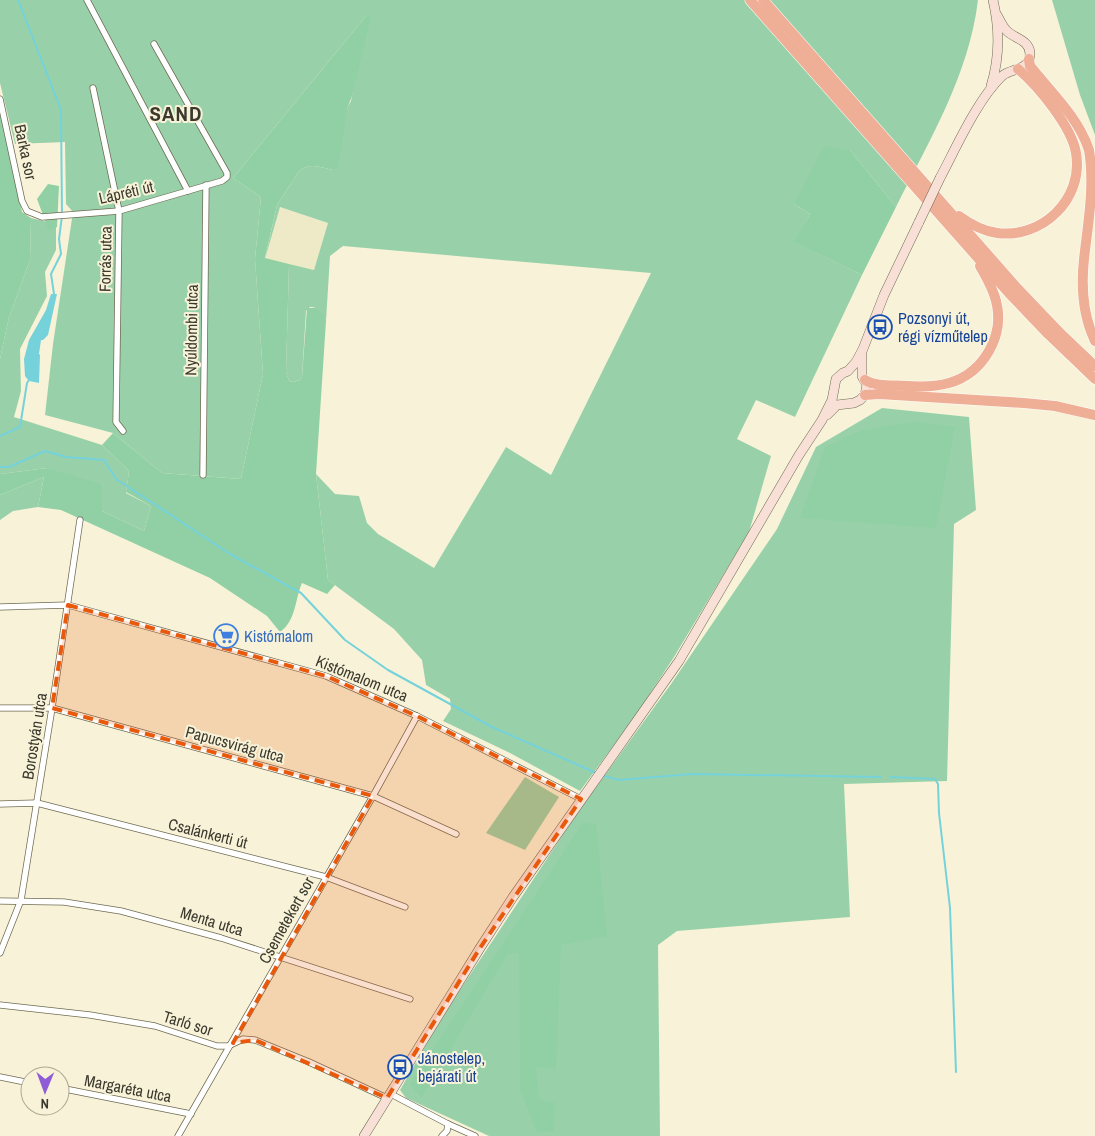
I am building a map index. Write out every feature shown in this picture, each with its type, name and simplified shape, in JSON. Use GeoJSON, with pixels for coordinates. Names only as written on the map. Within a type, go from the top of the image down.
{"type":"FeatureCollection","features":[{"type":"Feature","properties":{"kind":"highway"},"geometry":{"type":"LineString","coordinates":[[750,0],[972,252],[1048,334],[1095,379]]}},
{"type":"Feature","properties":{"kind":"highway"},"geometry":{"type":"LineString","coordinates":[[763,0],[1018,289],[1095,366]]}},
{"type":"Feature","properties":{"kind":"highway"},"geometry":{"type":"LineString","coordinates":[[1029,59],[1030,66],[1074,121],[1090,151],[1095,191],[1084,259],[1083,300],[1095,341]]}},
{"type":"Feature","properties":{"kind":"highway"},"geometry":{"type":"LineString","coordinates":[[946,208],[982,229],[996,233],[1019,233],[1043,224],[1059,212],[1067,200],[1074,186],[1077,170],[1073,139],[1058,114],[1027,77],[1015,70]]}},
{"type":"Feature","properties":{"kind":"highway"},"geometry":{"type":"LineString","coordinates":[[864,378],[870,383],[879,384],[936,386],[961,378],[979,365],[989,352],[995,338],[998,314],[993,290],[972,252]]}},
{"type":"Feature","properties":{"kind":"highway"},"geometry":{"type":"LineString","coordinates":[[864,395],[879,394],[1024,403],[1055,406],[1095,415]]}},
{"type":"Feature","properties":{"kind":"main road"},"geometry":{"type":"LineString","coordinates":[[990,88],[999,48],[993,0]]}},
{"type":"Feature","properties":{"kind":"main road"},"geometry":{"type":"LineString","coordinates":[[996,15],[1005,29],[1014,38]]}},
{"type":"Feature","properties":{"kind":"main road"},"geometry":{"type":"LineString","coordinates":[[364,1136],[485,940],[581,799],[679,661],[799,455],[822,420],[832,400],[836,379],[848,371],[856,362],[884,295],[940,178],[964,133],[990,88],[1004,74],[1026,64],[1029,59],[1030,52],[1026,43],[1020,39],[1005,40],[999,48]]}},
{"type":"Feature","properties":{"kind":"main road"},"geometry":{"type":"LineString","coordinates":[[998,57],[1003,66],[1015,70]]}},
{"type":"Feature","properties":{"kind":"main road"},"geometry":{"type":"LineString","coordinates":[[822,420],[837,405],[854,403],[864,395],[866,390],[863,349]]}},
{"type":"Feature","properties":{"kind":"main road"},"geometry":{"type":"LineString","coordinates":[[848,371],[853,371],[864,378]]}},
{"type":"Feature","properties":{"kind":"main road"},"geometry":{"type":"LineString","coordinates":[[834,390],[838,398],[847,403]]}},
{"type":"Feature","properties":{"kind":"street"},"geometry":{"type":"LineString","coordinates":[[87,0],[188,190]]}},
{"type":"Feature","properties":{"kind":"street","name":"Lápréti út"},"geometry":{"type":"LineString","coordinates":[[27,211],[42,217],[119,211],[222,181],[227,176],[154,44]]}},
{"type":"Feature","properties":{"kind":"street","name":"Forrás utca"},"geometry":{"type":"LineString","coordinates":[[93,88],[119,211],[116,422],[122,431]]}},
{"type":"Feature","properties":{"kind":"street","name":"Barka sor"},"geometry":{"type":"LineString","coordinates":[[0,99],[22,201],[27,211]]}},
{"type":"Feature","properties":{"kind":"street","name":"Nyúldombi utca"},"geometry":{"type":"LineString","coordinates":[[203,475],[206,185]]}},
{"type":"Feature","properties":{"kind":"street","name":"Borostyán utca"},"geometry":{"type":"LineString","coordinates":[[0,953],[21,900],[80,520]]}},
{"type":"Feature","properties":{"kind":"street","name":"Kistómalom utca"},"geometry":{"type":"LineString","coordinates":[[0,607],[68,605],[326,676],[417,716],[581,799]]}},
{"type":"Feature","properties":{"kind":"street","name":"Papucsvirág utca"},"geometry":{"type":"LineString","coordinates":[[0,708],[52,708],[373,796],[456,834]]}},
{"type":"Feature","properties":{"kind":"street","name":"Csemetekert sor"},"geometry":{"type":"LineString","coordinates":[[178,1136],[233,1043],[417,716]]}},
{"type":"Feature","properties":{"kind":"street","name":"Csalánkerti út"},"geometry":{"type":"LineString","coordinates":[[0,804],[37,804],[326,877],[404,907]]}},
{"type":"Feature","properties":{"kind":"street","name":"Menta utca"},"geometry":{"type":"LineString","coordinates":[[0,901],[64,902],[121,911],[169,923],[410,1000]]}},
{"type":"Feature","properties":{"kind":"street","name":"Tarló sor"},"geometry":{"type":"LineString","coordinates":[[0,1005],[90,1014],[155,1026],[217,1046],[228,1046],[243,1039],[256,1040],[388,1096],[475,1136]]}},
{"type":"Feature","properties":{"kind":"street"},"geometry":{"type":"LineString","coordinates":[[0,1077],[20,1080]]}},
{"type":"Feature","properties":{"kind":"street","name":"Margaréta utca"},"geometry":{"type":"LineString","coordinates":[[70,1090],[191,1114]]}},
{"type":"Feature","properties":{"kind":"street"},"geometry":{"type":"LineString","coordinates":[[442,1136],[447,1131],[448,1124]]}},
{"type":"Feature","properties":{"kind":"highlighted area"},"geometry":{"type":"Polygon","coordinates":[[[68,605],[326,676],[417,716],[581,799],[480,948],[387,1098],[255,1040],[233,1043],[373,796],[52,708],[68,605]]]}},
{"type":"Feature","properties":{"kind":"shaded area"},"geometry":{"type":"Polygon","coordinates":[[[280,207],[328,223],[314,270],[265,259],[280,207]]]}},
{"type":"Feature","properties":{"kind":"green space"},"geometry":{"type":"Polygon","coordinates":[[[0,0],[978,0],[966,55],[957,81],[934,132],[896,207],[850,150],[794,204],[810,214],[795,242],[862,275],[795,417],[756,400],[737,439],[771,456],[749,532],[674,657],[634,718],[580,791],[510,753],[443,721],[451,709],[450,699],[426,685],[422,660],[394,629],[328,580],[316,474],[335,494],[359,496],[367,523],[378,534],[434,568],[506,447],[551,475],[651,273],[343,246],[330,256],[326,321],[322,313],[316,308],[310,307],[306,311],[302,377],[300,380],[289,381],[286,372],[289,264],[314,270],[328,223],[280,207],[265,259],[277,205],[299,171],[311,166],[333,170],[348,106],[351,101],[366,16],[233,178],[261,197],[255,259],[263,374],[241,479],[162,473],[113,433],[45,415],[53,344],[73,212],[66,204],[65,142],[15,144],[0,83],[0,0]]]}},
{"type":"Feature","properties":{"kind":"green space"},"geometry":{"type":"Polygon","coordinates":[[[1052,0],[1095,0],[1095,135],[1080,95],[1052,0]]]}},
{"type":"Feature","properties":{"kind":"green space"},"geometry":{"type":"Polygon","coordinates":[[[366,16],[371,17],[348,106],[338,167],[333,170],[311,166],[299,171],[277,205],[265,258],[289,264],[286,372],[289,381],[300,380],[302,377],[307,308],[317,308],[324,314],[326,321],[316,474],[328,580],[335,585],[327,594],[302,583],[292,616],[280,632],[267,616],[210,578],[61,510],[38,507],[44,477],[0,495],[0,474],[47,468],[101,484],[102,511],[144,531],[151,506],[126,492],[129,471],[102,445],[113,433],[162,473],[241,479],[263,374],[255,259],[261,197],[233,178],[366,16]]]}},
{"type":"Feature","properties":{"kind":"green space"},"geometry":{"type":"Polygon","coordinates":[[[0,110],[22,212],[31,218],[30,260],[9,317],[0,359],[0,110]]]}},
{"type":"Feature","properties":{"kind":"green space"},"geometry":{"type":"Polygon","coordinates":[[[824,146],[850,150],[896,207],[862,275],[794,242],[810,214],[794,204],[824,146]]]}},
{"type":"Feature","properties":{"kind":"green space"},"geometry":{"type":"Polygon","coordinates":[[[48,184],[59,186],[57,227],[49,231],[37,199],[48,184]]]}},
{"type":"Feature","properties":{"kind":"green space"},"geometry":{"type":"Polygon","coordinates":[[[31,218],[56,224],[56,250],[45,272],[47,296],[20,349],[21,391],[14,417],[102,445],[129,471],[126,493],[151,506],[144,531],[102,511],[47,468],[0,474],[0,359],[9,317],[30,260],[31,218]]]}},
{"type":"Feature","properties":{"kind":"green space"},"geometry":{"type":"Polygon","coordinates":[[[882,408],[969,417],[976,510],[954,524],[947,781],[844,784],[850,917],[677,931],[658,945],[660,1136],[489,1136],[406,1098],[400,1090],[442,1017],[578,812],[671,684],[777,529],[816,447],[882,408]]]}},
{"type":"Feature","properties":{"kind":"green space"},"geometry":{"type":"Polygon","coordinates":[[[912,422],[955,427],[936,528],[800,518],[825,447],[862,430],[912,422]]]}},
{"type":"Feature","properties":{"kind":"green space"},"geometry":{"type":"Polygon","coordinates":[[[44,477],[38,507],[13,511],[0,520],[0,495],[44,477]]]}},
{"type":"Feature","properties":{"kind":"green space"},"geometry":{"type":"Polygon","coordinates":[[[525,777],[559,797],[525,850],[486,833],[525,777]]]}},
{"type":"Feature","properties":{"kind":"green space"},"geometry":{"type":"Polygon","coordinates":[[[583,822],[596,824],[607,936],[561,945],[556,1069],[536,1067],[539,1099],[555,1103],[554,1131],[536,1132],[520,1088],[519,953],[508,954],[421,1098],[410,1084],[583,822]]]}},
{"type":"Feature","properties":{"kind":"water"},"geometry":{"type":"Polygon","coordinates":[[[51,294],[57,294],[48,335],[41,340],[39,383],[29,381],[25,376],[24,359],[29,340],[46,310],[51,294]]]}},
{"type":"Feature","properties":{"kind":"waterway"},"geometry":{"type":"LineString","coordinates":[[18,0],[61,110],[62,216],[59,239],[61,254],[51,274],[54,294]]}},
{"type":"Feature","properties":{"kind":"waterway"},"geometry":{"type":"LineString","coordinates":[[0,436],[20,427],[29,380]]}},
{"type":"Feature","properties":{"kind":"waterway"},"geometry":{"type":"LineString","coordinates":[[0,467],[9,467],[45,451],[66,457],[104,460],[116,479],[230,554],[301,593],[345,640],[388,670],[492,727],[594,772]]}},
{"type":"Feature","properties":{"kind":"waterway"},"geometry":{"type":"LineString","coordinates":[[604,776],[619,780],[692,774],[881,777]]}},
{"type":"Feature","properties":{"kind":"waterway"},"geometry":{"type":"LineString","coordinates":[[890,777],[935,779],[938,784],[939,813],[950,908],[956,1072]]}},
{"type":"Feature","properties":{"kind":"place","name":"Pozsonyi út, régi vízműtelep"},"geometry":{"type":"Point","coordinates":[880,327]}},
{"type":"Feature","properties":{"kind":"place","name":"Kistómalom"},"geometry":{"type":"Point","coordinates":[226,636]}},
{"type":"Feature","properties":{"kind":"place","name":"Jánostelep, bejárati út"},"geometry":{"type":"Point","coordinates":[400,1067]}},
{"type":"Feature","properties":{"kind":"district","name":"SAND"},"geometry":{"type":"Point","coordinates":[176,113]}}]}
